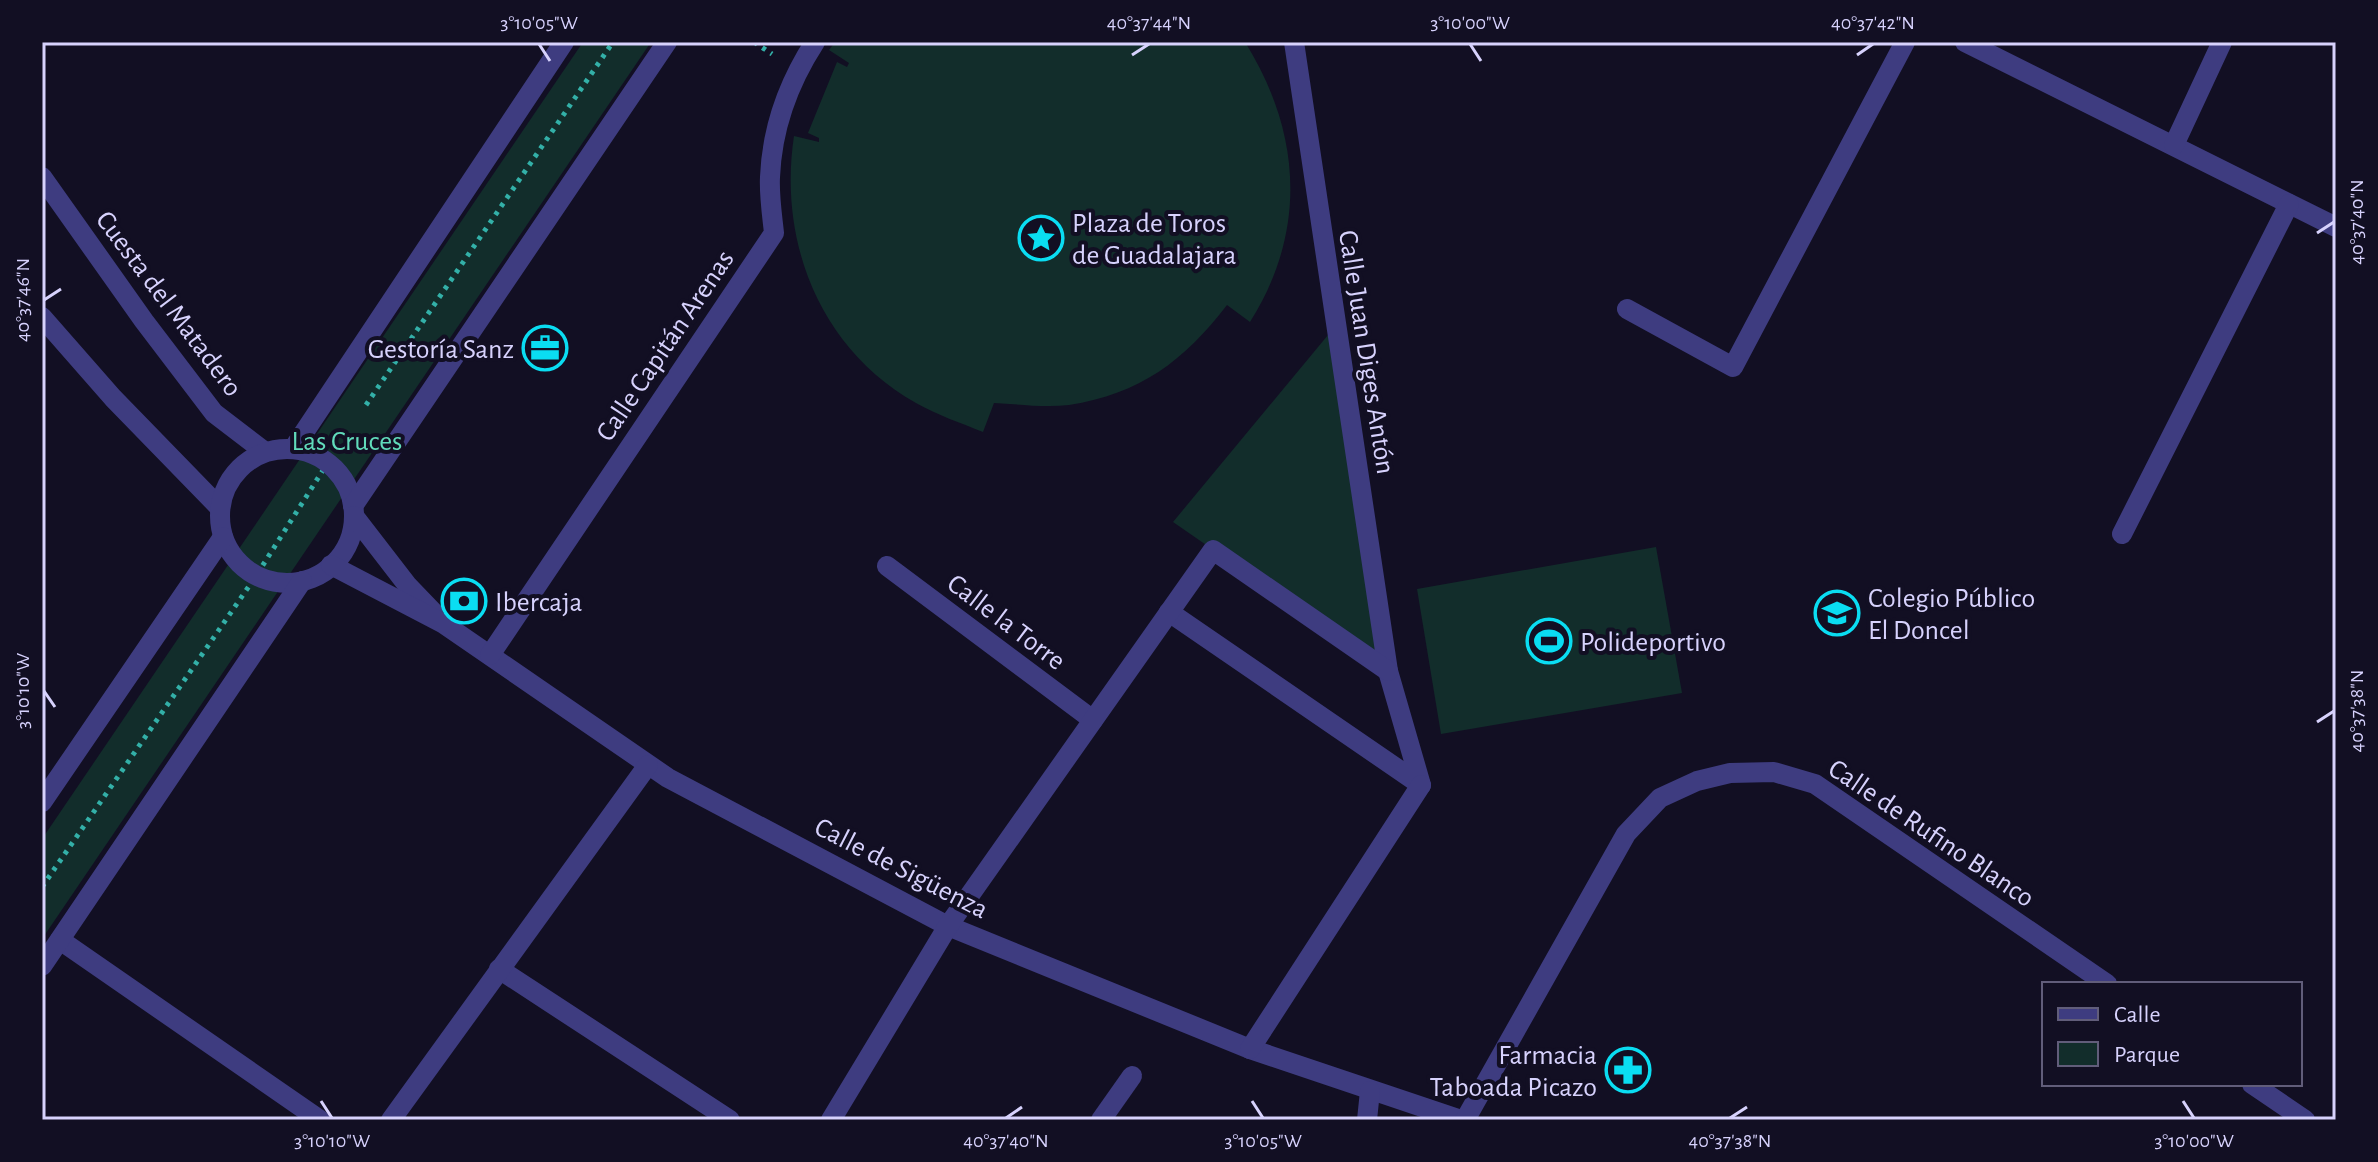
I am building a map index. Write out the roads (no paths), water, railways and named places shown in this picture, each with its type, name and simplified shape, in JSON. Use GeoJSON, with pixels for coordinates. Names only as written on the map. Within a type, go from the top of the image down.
{"type":"FeatureCollection","features":[{"type":"Feature","properties":{"kind":"street"},"geometry":{"type":"LineString","coordinates":[[564,42],[293,449],[265,452],[249,461],[235,474],[225,490],[220,508],[223,537],[236,560],[256,576],[279,583],[316,577],[346,548],[353,511],[667,42]]}},
{"type":"Feature","properties":{"kind":"street","name":"Calle Capitán Arenas"},"geometry":{"type":"LineString","coordinates":[[490,655],[774,233],[770,177],[778,123],[797,70],[815,42]]}},
{"type":"Feature","properties":{"kind":"street"},"geometry":{"type":"LineString","coordinates":[[1279,42],[1298,72]]}},
{"type":"Feature","properties":{"kind":"street","name":"Calle Juan Diges Antón"},"geometry":{"type":"LineString","coordinates":[[1294,42],[1388,671],[1421,785]]}},
{"type":"Feature","properties":{"kind":"street"},"geometry":{"type":"LineString","coordinates":[[1627,309],[1733,367],[1905,42]]}},
{"type":"Feature","properties":{"kind":"street"},"geometry":{"type":"LineString","coordinates":[[1965,42],[2336,227]]}},
{"type":"Feature","properties":{"kind":"street"},"geometry":{"type":"LineString","coordinates":[[2174,145],[2222,42]]}},
{"type":"Feature","properties":{"kind":"street","name":"Cuesta del Matadero"},"geometry":{"type":"LineString","coordinates":[[42,177],[214,413],[265,452]]}},
{"type":"Feature","properties":{"kind":"street"},"geometry":{"type":"LineString","coordinates":[[2122,534],[2289,204]]}},
{"type":"Feature","properties":{"kind":"street"},"geometry":{"type":"LineString","coordinates":[[42,317],[113,398],[220,508]]}},
{"type":"Feature","properties":{"kind":"street","name":"Calle de Sigüenza"},"geometry":{"type":"LineString","coordinates":[[293,449],[327,462],[344,482],[353,511],[408,586],[444,624]]}},
{"type":"Feature","properties":{"kind":"street"},"geometry":{"type":"LineString","coordinates":[[42,802],[223,537]]}},
{"type":"Feature","properties":{"kind":"street"},"geometry":{"type":"LineString","coordinates":[[831,1120],[948,926],[1213,550],[1388,671]]}},
{"type":"Feature","properties":{"kind":"street","name":"Calle de Sigüenza"},"geometry":{"type":"LineString","coordinates":[[331,565],[444,624],[668,778],[948,926],[1250,1049],[1423,1113],[1463,1120]]}},
{"type":"Feature","properties":{"kind":"street","name":"Calle la Torre"},"geometry":{"type":"LineString","coordinates":[[887,566],[1093,720]]}},
{"type":"Feature","properties":{"kind":"street"},"geometry":{"type":"LineString","coordinates":[[42,966],[302,581]]}},
{"type":"Feature","properties":{"kind":"street"},"geometry":{"type":"LineString","coordinates":[[1169,612],[1421,785],[1250,1049]]}},
{"type":"Feature","properties":{"kind":"street"},"geometry":{"type":"LineString","coordinates":[[391,1120],[648,765]]}},
{"type":"Feature","properties":{"kind":"street","name":"Calle de Rufino Blanco"},"geometry":{"type":"LineString","coordinates":[[1463,1120],[1626,834],[1660,798],[1697,781],[1730,773],[1774,772],[1815,784],[2104,982]]}},
{"type":"Feature","properties":{"kind":"street"},"geometry":{"type":"LineString","coordinates":[[60,940],[320,1120]]}},
{"type":"Feature","properties":{"kind":"street"},"geometry":{"type":"LineString","coordinates":[[499,969],[730,1120]]}},
{"type":"Feature","properties":{"kind":"street"},"geometry":{"type":"LineString","coordinates":[[1101,1120],[1132,1076]]}},
{"type":"Feature","properties":{"kind":"street"},"geometry":{"type":"LineString","coordinates":[[2255,1086],[2305,1120]]}},
{"type":"Feature","properties":{"kind":"street"},"geometry":{"type":"LineString","coordinates":[[1367,1120],[1370,1091]]}},
{"type":"Feature","properties":{"kind":"place","name":"Plaza de Toros de Guadalajara"},"geometry":{"type":"Point","coordinates":[1041,238]}},
{"type":"Feature","properties":{"kind":"place","name":"Gestoría Sanz"},"geometry":{"type":"Point","coordinates":[545,348]}},
{"type":"Feature","properties":{"kind":"place","name":"Ibercaja"},"geometry":{"type":"Point","coordinates":[464,601]}},
{"type":"Feature","properties":{"kind":"place","name":"Colegio Público El Doncel"},"geometry":{"type":"Point","coordinates":[1837,613]}},
{"type":"Feature","properties":{"kind":"place","name":"Polideportivo"},"geometry":{"type":"Point","coordinates":[1549,641]}},
{"type":"Feature","properties":{"kind":"place","name":"Farmacia Taboada Picazo"},"geometry":{"type":"Point","coordinates":[1628,1070]}},
{"type":"Feature","properties":{"kind":"park label","name":"Las Cruces"},"geometry":{"type":"Point","coordinates":[347,440]}}]}
